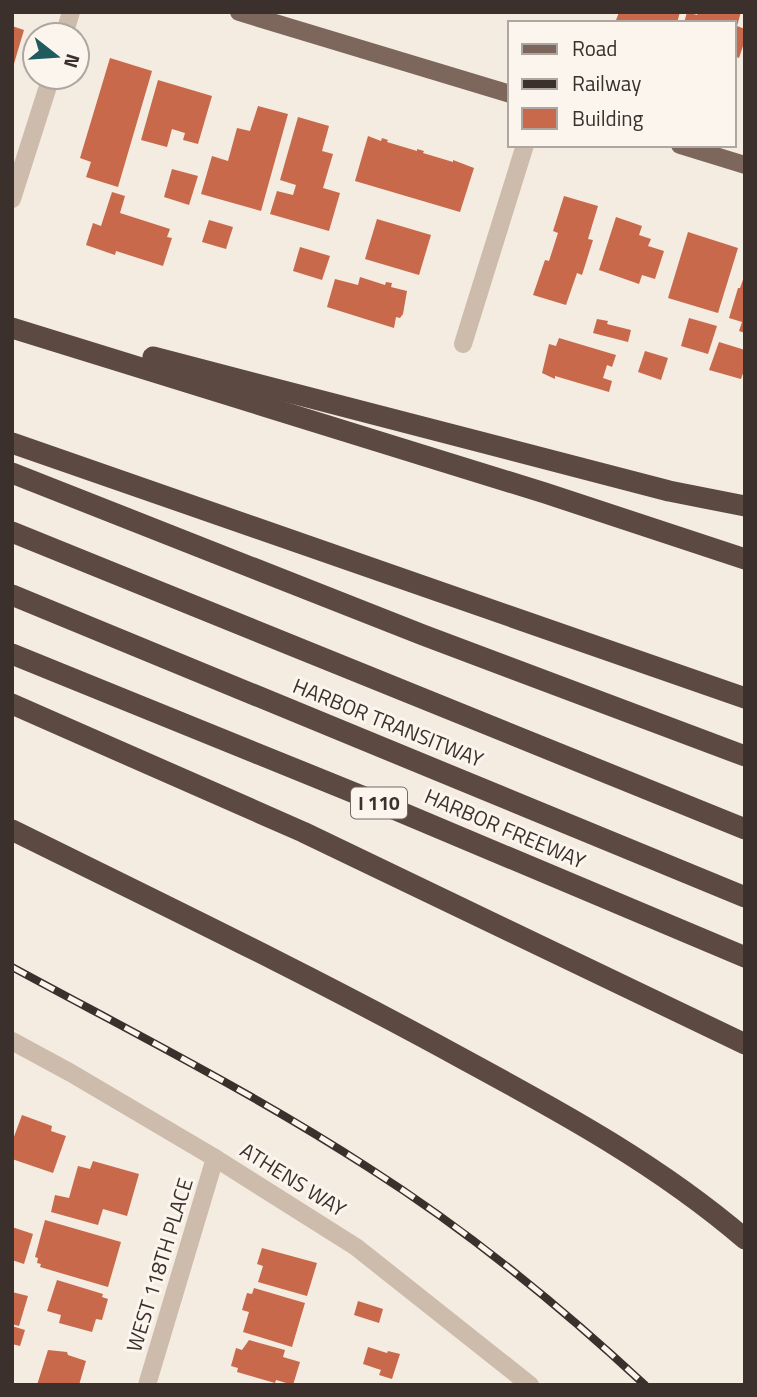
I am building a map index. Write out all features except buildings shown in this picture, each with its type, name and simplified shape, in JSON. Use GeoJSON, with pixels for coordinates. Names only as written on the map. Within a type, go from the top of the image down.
{"type":"FeatureCollection","features":[{"type":"Feature","properties":{"kind":"highway"},"geometry":{"type":"LineString","coordinates":[[12,321],[636,483],[745,506]]}},
{"type":"Feature","properties":{"kind":"highway"},"geometry":{"type":"LineString","coordinates":[[12,328],[556,497],[745,559]]}},
{"type":"Feature","properties":{"kind":"highway"},"geometry":{"type":"LineString","coordinates":[[12,443],[745,698]]}},
{"type":"Feature","properties":{"kind":"highway"},"geometry":{"type":"LineString","coordinates":[[12,473],[385,620],[745,756]]}},
{"type":"Feature","properties":{"kind":"highway","name":"HARBOR TRANSITWAY"},"geometry":{"type":"LineString","coordinates":[[12,531],[745,829]]}},
{"type":"Feature","properties":{"kind":"highway","name":"HARBOR TRANSITWAY"},"geometry":{"type":"LineString","coordinates":[[12,595],[745,897]]}},
{"type":"Feature","properties":{"kind":"highway","name":"HARBOR FREEWAY"},"geometry":{"type":"LineString","coordinates":[[12,653],[384,805],[745,957]]}},
{"type":"Feature","properties":{"kind":"highway"},"geometry":{"type":"LineString","coordinates":[[12,704],[303,832],[745,1046]]}},
{"type":"Feature","properties":{"kind":"highway"},"geometry":{"type":"LineString","coordinates":[[12,830],[341,992],[572,1118],[648,1165],[745,1239]]}},
{"type":"Feature","properties":{"kind":"main road"},"geometry":{"type":"LineString","coordinates":[[239,12],[508,93]]}},
{"type":"Feature","properties":{"kind":"main road"},"geometry":{"type":"LineString","coordinates":[[686,147],[745,165]]}},
{"type":"Feature","properties":{"kind":"street"},"geometry":{"type":"LineString","coordinates":[[12,198],[46,91]]}},
{"type":"Feature","properties":{"kind":"street"},"geometry":{"type":"LineString","coordinates":[[463,344],[524,147]]}},
{"type":"Feature","properties":{"kind":"street","name":"ATHENS WAY"},"geometry":{"type":"LineString","coordinates":[[12,1041],[215,1158],[356,1247],[530,1385]]}},
{"type":"Feature","properties":{"kind":"street","name":"WEST 118TH PLACE"},"geometry":{"type":"LineString","coordinates":[[147,1385],[215,1158]]}},
{"type":"Feature","properties":{"kind":"railway"},"geometry":{"type":"LineString","coordinates":[[12,967],[238,1089],[406,1192],[512,1270],[580,1326],[645,1385]]}}]}
